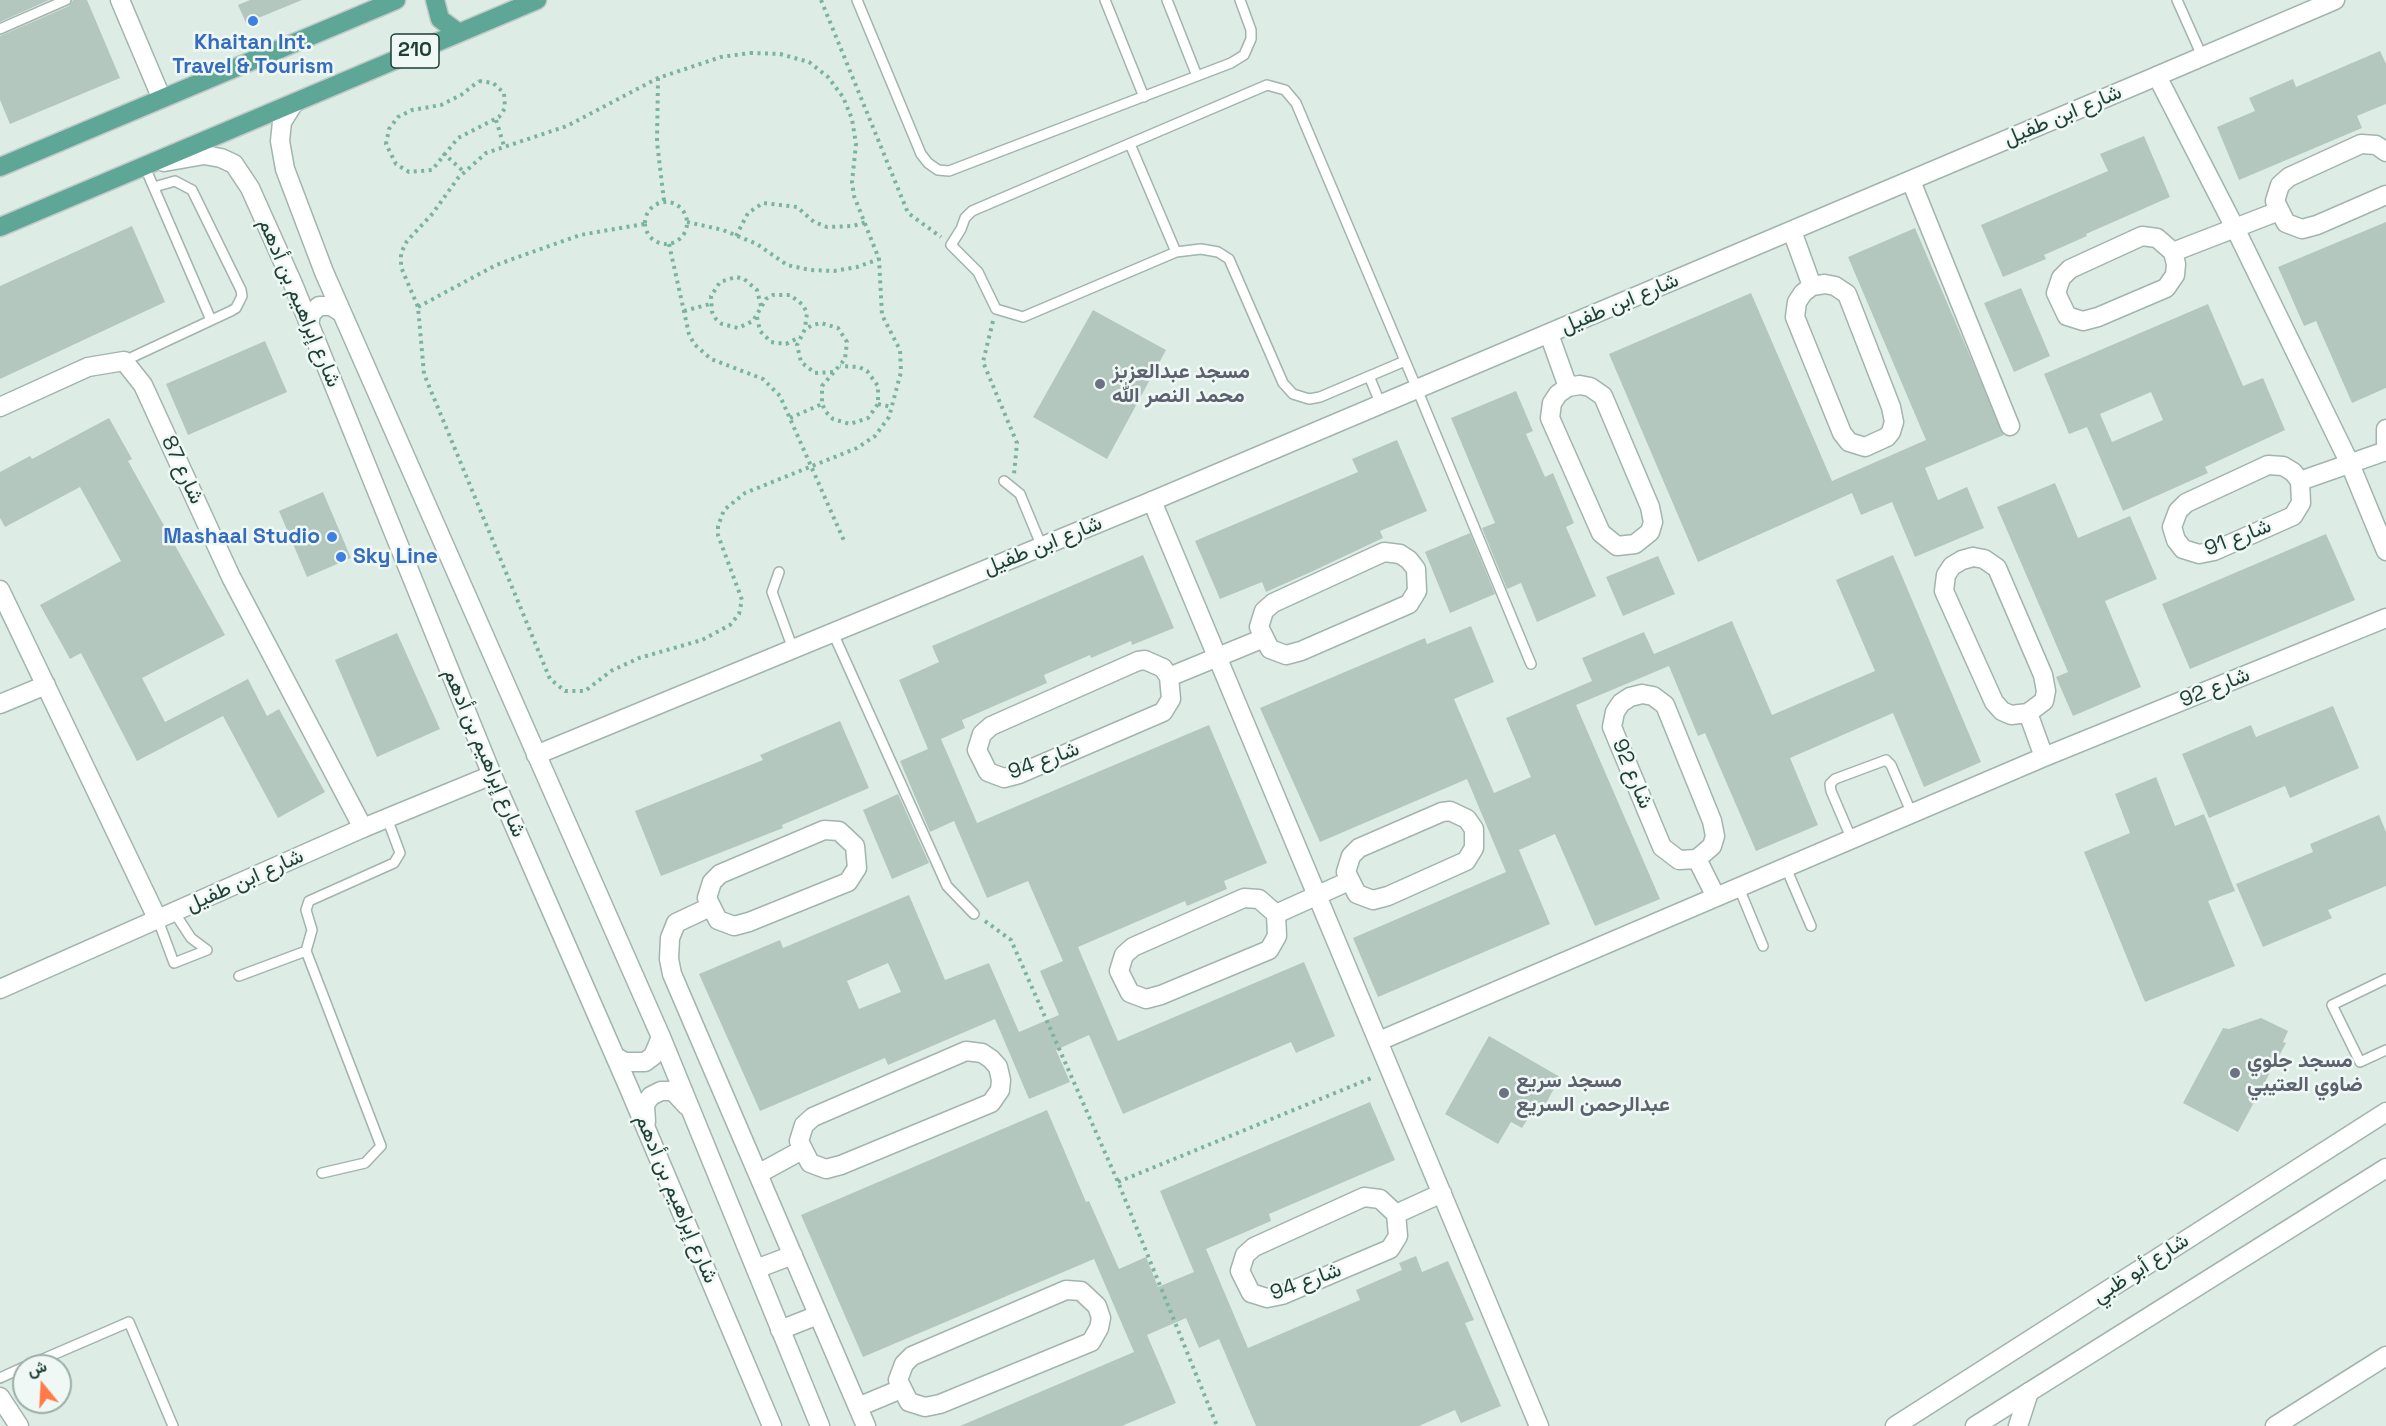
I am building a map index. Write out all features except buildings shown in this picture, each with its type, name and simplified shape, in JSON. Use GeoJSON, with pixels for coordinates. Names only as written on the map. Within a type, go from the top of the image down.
{"type":"FeatureCollection","features":[{"type":"Feature","properties":{"kind":"main road","name":"210"},"geometry":{"type":"LineString","coordinates":[[0,167],[161,97],[396,0]]}},
{"type":"Feature","properties":{"kind":"main road"},"geometry":{"type":"LineString","coordinates":[[435,0],[440,19],[459,33]]}},
{"type":"Feature","properties":{"kind":"main road","name":"210"},"geometry":{"type":"LineString","coordinates":[[0,227],[537,0]]}},
{"type":"Feature","properties":{"kind":"street"},"geometry":{"type":"LineString","coordinates":[[120,0],[161,97]]}},
{"type":"Feature","properties":{"kind":"street","name":"شارع ابن طفيل"},"geometry":{"type":"LineString","coordinates":[[536,755],[1381,405],[2335,0]]}},
{"type":"Feature","properties":{"kind":"street"},"geometry":{"type":"LineString","coordinates":[[2157,76],[2235,228],[2350,464],[2386,551]]}},
{"type":"Feature","properties":{"kind":"street","name":"شارع إبراهيم بن أدهم"},"geometry":{"type":"LineString","coordinates":[[294,103],[282,122],[280,141],[285,169],[342,313],[661,1037],[820,1426]]}},
{"type":"Feature","properties":{"kind":"street"},"geometry":{"type":"LineString","coordinates":[[2386,152],[2376,146],[2361,144],[2289,177],[2276,195],[2279,212],[2286,223],[2302,229],[2317,225],[2386,195]]}},
{"type":"Feature","properties":{"kind":"street","name":"شارع إبراهيم بن أدهم"},"geometry":{"type":"LineString","coordinates":[[144,165],[204,155],[221,158],[234,164],[250,188],[309,326],[492,775],[616,1057],[772,1426]]}},
{"type":"Feature","properties":{"kind":"street"},"geometry":{"type":"LineString","coordinates":[[1911,181],[2010,426]]}},
{"type":"Feature","properties":{"kind":"street"},"geometry":{"type":"LineString","coordinates":[[2173,252],[2279,212]]}},
{"type":"Feature","properties":{"kind":"street"},"geometry":{"type":"LineString","coordinates":[[1792,231],[1812,286]]}},
{"type":"Feature","properties":{"kind":"street"},"geometry":{"type":"LineString","coordinates":[[2142,236],[2157,238],[2173,252],[2176,264],[2175,274],[2166,288],[2098,317],[2083,321],[2067,316],[2060,304],[2057,287],[2061,278],[2070,269],[2142,236]]}},
{"type":"Feature","properties":{"kind":"street"},"geometry":{"type":"LineString","coordinates":[[1825,284],[1835,286],[1847,294],[1891,407],[1894,422],[1887,437],[1875,444],[1858,446],[1849,442],[1842,433],[1795,317],[1797,302],[1812,286],[1825,284]]}},
{"type":"Feature","properties":{"kind":"street"},"geometry":{"type":"LineString","coordinates":[[309,326],[311,314],[320,306],[332,306],[342,313]]}},
{"type":"Feature","properties":{"kind":"street","name":"شارع ابن طفيل"},"geometry":{"type":"LineString","coordinates":[[1548,334],[1568,387]]}},
{"type":"Feature","properties":{"kind":"street"},"geometry":{"type":"LineString","coordinates":[[0,407],[88,367],[124,361]]}},
{"type":"Feature","properties":{"kind":"street","name":"شارع 87"},"geometry":{"type":"LineString","coordinates":[[124,361],[143,385],[231,577],[363,828]]}},
{"type":"Feature","properties":{"kind":"street"},"geometry":{"type":"LineString","coordinates":[[1568,387],[1590,387],[1603,396],[1650,507],[1653,522],[1650,532],[1635,544],[1617,546],[1600,533],[1550,418],[1552,403],[1568,387]]}},
{"type":"Feature","properties":{"kind":"street"},"geometry":{"type":"LineString","coordinates":[[2386,429],[2386,443]]}},
{"type":"Feature","properties":{"kind":"street"},"geometry":{"type":"LineString","coordinates":[[2300,481],[2386,451]]}},
{"type":"Feature","properties":{"kind":"street","name":"شارع 91"},"geometry":{"type":"LineString","coordinates":[[2268,465],[2283,466],[2300,481],[2301,503],[2293,516],[2214,550],[2199,554],[2183,549],[2176,540],[2173,520],[2186,503],[2268,465]]}},
{"type":"Feature","properties":{"kind":"street"},"geometry":{"type":"LineString","coordinates":[[1152,501],[1539,1426]]}},
{"type":"Feature","properties":{"kind":"street"},"geometry":{"type":"LineString","coordinates":[[1384,552],[1400,554],[1416,569],[1417,591],[1409,604],[1286,655],[1270,649],[1264,638],[1260,620],[1273,603],[1384,552]]}},
{"type":"Feature","properties":{"kind":"street"},"geometry":{"type":"LineString","coordinates":[[1973,557],[1991,563],[1996,568],[2011,600],[2043,675],[2046,691],[2040,706],[2028,713],[2011,715],[2002,711],[1994,702],[1944,591],[1946,575],[1962,560],[1973,557]]}},
{"type":"Feature","properties":{"kind":"street"},"geometry":{"type":"LineString","coordinates":[[0,590],[46,685],[166,916]]}},
{"type":"Feature","properties":{"kind":"street","name":"شارع 92"},"geometry":{"type":"LineString","coordinates":[[1379,1041],[2044,757],[2386,618]]}},
{"type":"Feature","properties":{"kind":"street"},"geometry":{"type":"LineString","coordinates":[[1169,677],[1264,638]]}},
{"type":"Feature","properties":{"kind":"street","name":"شارع 94"},"geometry":{"type":"LineString","coordinates":[[1138,661],[1153,662],[1169,677],[1171,699],[1163,712],[1019,774],[1004,778],[994,776],[980,759],[978,743],[991,726],[1138,661]]}},
{"type":"Feature","properties":{"kind":"street"},"geometry":{"type":"LineString","coordinates":[[0,704],[46,685]]}},
{"type":"Feature","properties":{"kind":"street","name":"شارع 92"},"geometry":{"type":"LineString","coordinates":[[1653,696],[1665,705],[1713,829],[1712,846],[1696,859],[1679,860],[1662,847],[1612,728],[1615,712],[1621,703],[1630,697],[1653,696]]}},
{"type":"Feature","properties":{"kind":"street"},"geometry":{"type":"LineString","coordinates":[[2028,713],[2044,757]]}},
{"type":"Feature","properties":{"kind":"street","name":"شارع ابن طفيل"},"geometry":{"type":"LineString","coordinates":[[0,989],[363,828],[492,775]]}},
{"type":"Feature","properties":{"kind":"street"},"geometry":{"type":"LineString","coordinates":[[1442,812],[1458,813],[1467,819],[1474,829],[1474,848],[1466,861],[1388,896],[1373,900],[1362,897],[1349,881],[1347,865],[1359,848],[1442,812]]}},
{"type":"Feature","properties":{"kind":"street"},"geometry":{"type":"LineString","coordinates":[[824,830],[839,831],[855,846],[858,858],[857,868],[848,882],[734,926],[718,920],[710,907],[708,891],[720,874],[813,834],[824,830]]}},
{"type":"Feature","properties":{"kind":"street"},"geometry":{"type":"LineString","coordinates":[[1696,859],[1716,897]]}},
{"type":"Feature","properties":{"kind":"street"},"geometry":{"type":"LineString","coordinates":[[1276,914],[1349,881]]}},
{"type":"Feature","properties":{"kind":"street"},"geometry":{"type":"LineString","coordinates":[[1244,898],[1259,899],[1276,914],[1277,936],[1269,950],[1146,999],[1130,993],[1122,980],[1120,964],[1133,947],[1244,898]]}},
{"type":"Feature","properties":{"kind":"street"},"geometry":{"type":"LineString","coordinates":[[710,907],[676,923],[670,938],[669,958],[672,974],[866,1426]]}},
{"type":"Feature","properties":{"kind":"street"},"geometry":{"type":"LineString","coordinates":[[616,1057],[635,1064],[645,1062],[653,1056],[661,1037]]}},
{"type":"Feature","properties":{"kind":"street"},"geometry":{"type":"LineString","coordinates":[[966,1051],[982,1053],[998,1067],[1001,1080],[1000,1090],[991,1103],[826,1169],[810,1163],[802,1150],[800,1135],[804,1125],[813,1117],[966,1051]]}},
{"type":"Feature","properties":{"kind":"street"},"geometry":{"type":"LineString","coordinates":[[646,1130],[645,1104],[651,1096],[661,1091],[673,1091],[692,1112]]}},
{"type":"Feature","properties":{"kind":"street","name":"شارع أبو ظبي"},"geometry":{"type":"LineString","coordinates":[[1895,1426],[2386,1112]]}},
{"type":"Feature","properties":{"kind":"street"},"geometry":{"type":"LineString","coordinates":[[758,1174],[802,1150]]}},
{"type":"Feature","properties":{"kind":"street","name":"شارع أبو ظبي"},"geometry":{"type":"LineString","coordinates":[[1975,1426],[2386,1168]]}},
{"type":"Feature","properties":{"kind":"street"},"geometry":{"type":"LineString","coordinates":[[1396,1214],[1442,1193]]}},
{"type":"Feature","properties":{"kind":"street","name":"شارع 94"},"geometry":{"type":"LineString","coordinates":[[1364,1197],[1380,1199],[1396,1214],[1398,1236],[1390,1249],[1379,1254],[1267,1299],[1251,1293],[1243,1280],[1241,1264],[1254,1247],[1364,1197]]}},
{"type":"Feature","properties":{"kind":"street"},"geometry":{"type":"LineString","coordinates":[[756,1269],[793,1255]]}},
{"type":"Feature","properties":{"kind":"street"},"geometry":{"type":"LineString","coordinates":[[1066,1290],[1081,1292],[1091,1297],[1097,1306],[1101,1318],[1099,1328],[1091,1342],[940,1404],[925,1407],[915,1405],[901,1389],[899,1373],[912,1356],[1066,1290]]}},
{"type":"Feature","properties":{"kind":"street"},"geometry":{"type":"LineString","coordinates":[[780,1330],[818,1315]]}},
{"type":"Feature","properties":{"kind":"street"},"geometry":{"type":"LineString","coordinates":[[2275,1426],[2386,1356]]}},
{"type":"Feature","properties":{"kind":"street"},"geometry":{"type":"LineString","coordinates":[[858,1407],[901,1389]]}},
{"type":"Feature","properties":{"kind":"street"},"geometry":{"type":"LineString","coordinates":[[2018,1426],[2029,1392]]}},
{"type":"Feature","properties":{"kind":"street"},"geometry":{"type":"LineString","coordinates":[[0,1397],[19,1426]]}},
{"type":"Feature","properties":{"kind":"lane"},"geometry":{"type":"LineString","coordinates":[[0,28],[66,0]]}},
{"type":"Feature","properties":{"kind":"lane"},"geometry":{"type":"LineString","coordinates":[[857,0],[921,154],[938,170],[950,171],[1231,63],[1244,55],[1248,48],[1251,30],[1240,0]]}},
{"type":"Feature","properties":{"kind":"lane"},"geometry":{"type":"LineString","coordinates":[[1105,0],[1144,97]]}},
{"type":"Feature","properties":{"kind":"lane"},"geometry":{"type":"LineString","coordinates":[[1167,0],[1197,76]]}},
{"type":"Feature","properties":{"kind":"lane"},"geometry":{"type":"LineString","coordinates":[[2177,0],[2202,56]]}},
{"type":"Feature","properties":{"kind":"lane"},"geometry":{"type":"LineString","coordinates":[[1405,361],[1320,397],[1309,399],[1293,394],[1283,383],[1229,259],[1218,252],[1201,249],[1176,252],[1023,317],[996,309],[978,272],[951,245],[962,230],[965,218],[972,211],[1267,85],[1285,90],[1296,103],[1417,389],[1531,664]]}},
{"type":"Feature","properties":{"kind":"lane"},"geometry":{"type":"LineString","coordinates":[[1130,144],[1176,252]]}},
{"type":"Feature","properties":{"kind":"lane"},"geometry":{"type":"LineString","coordinates":[[144,165],[211,320]]}},
{"type":"Feature","properties":{"kind":"lane"},"geometry":{"type":"LineString","coordinates":[[124,361],[236,308],[242,296],[192,190],[175,181],[154,187]]}},
{"type":"Feature","properties":{"kind":"lane"},"geometry":{"type":"LineString","coordinates":[[1369,376],[1381,405]]}},
{"type":"Feature","properties":{"kind":"lane"},"geometry":{"type":"LineString","coordinates":[[1009,484],[1020,494],[1042,547]]}},
{"type":"Feature","properties":{"kind":"lane"},"geometry":{"type":"LineString","coordinates":[[779,572],[772,592],[793,649]]}},
{"type":"Feature","properties":{"kind":"lane"},"geometry":{"type":"LineString","coordinates":[[833,633],[947,886],[974,914]]}},
{"type":"Feature","properties":{"kind":"lane"},"geometry":{"type":"LineString","coordinates":[[1852,840],[1831,790],[1830,784],[1835,779],[1886,760],[1891,765],[1912,814]]}},
{"type":"Feature","properties":{"kind":"lane"},"geometry":{"type":"LineString","coordinates":[[322,1173],[364,1163],[381,1146],[306,951],[312,930],[306,910],[309,901],[394,863],[400,853],[387,818]]}},
{"type":"Feature","properties":{"kind":"lane"},"geometry":{"type":"LineString","coordinates":[[1786,868],[1811,926]]}},
{"type":"Feature","properties":{"kind":"lane"},"geometry":{"type":"LineString","coordinates":[[1739,888],[1763,946]]}},
{"type":"Feature","properties":{"kind":"lane"},"geometry":{"type":"LineString","coordinates":[[166,916],[191,938],[207,950],[174,963],[166,916]]}},
{"type":"Feature","properties":{"kind":"lane"},"geometry":{"type":"LineString","coordinates":[[239,976],[306,951]]}},
{"type":"Feature","properties":{"kind":"lane"},"geometry":{"type":"LineString","coordinates":[[2386,979],[2332,1005],[2360,1062],[2386,1050]]}},
{"type":"Feature","properties":{"kind":"lane"},"geometry":{"type":"LineString","coordinates":[[55,1354],[129,1322],[173,1426]]}},
{"type":"Feature","properties":{"kind":"path"},"geometry":{"type":"LineString","coordinates":[[821,0],[908,213],[951,245]]}},
{"type":"Feature","properties":{"kind":"path"},"geometry":{"type":"LineString","coordinates":[[750,53],[780,54],[809,62],[833,84],[843,97],[852,119],[856,144],[852,182],[854,196],[879,259],[882,315],[900,351],[901,372],[889,417],[875,436],[857,448],[745,494],[724,510],[718,526],[718,535],[742,600],[739,614],[730,624],[702,640],[639,658],[610,671],[585,691],[565,691],[550,679],[424,374],[418,307],[401,267],[401,253],[407,241],[434,213],[464,172],[486,153],[567,126],[658,78],[721,57],[750,53]]}},
{"type":"Feature","properties":{"kind":"path"},"geometry":{"type":"LineString","coordinates":[[658,78],[657,142],[664,201]]}},
{"type":"Feature","properties":{"kind":"path"},"geometry":{"type":"LineString","coordinates":[[484,81],[494,83],[504,93],[504,108],[495,120],[476,127],[458,138],[443,153],[432,170],[417,173],[402,169],[388,152],[388,129],[404,112],[441,105],[484,81]]}},
{"type":"Feature","properties":{"kind":"path"},"geometry":{"type":"LineString","coordinates":[[495,120],[504,146]]}},
{"type":"Feature","properties":{"kind":"path"},"geometry":{"type":"LineString","coordinates":[[443,153],[464,172]]}},
{"type":"Feature","properties":{"kind":"path"},"geometry":{"type":"LineString","coordinates":[[664,201],[677,204],[686,215],[687,222],[682,237],[669,244],[662,244],[649,237],[644,224],[651,206],[664,201]]}},
{"type":"Feature","properties":{"kind":"path"},"geometry":{"type":"LineString","coordinates":[[736,236],[750,209],[763,203],[797,207],[814,222],[827,227],[853,226],[866,222]]}},
{"type":"Feature","properties":{"kind":"path"},"geometry":{"type":"LineString","coordinates":[[687,222],[757,244],[788,265],[810,270],[846,269],[879,259]]}},
{"type":"Feature","properties":{"kind":"path"},"geometry":{"type":"LineString","coordinates":[[418,307],[496,265],[580,235],[644,224]]}},
{"type":"Feature","properties":{"kind":"path"},"geometry":{"type":"LineString","coordinates":[[669,244],[689,334],[702,352],[721,364],[763,379],[780,396],[845,543]]}},
{"type":"Feature","properties":{"kind":"path"},"geometry":{"type":"LineString","coordinates":[[757,316],[746,326],[730,327],[716,319],[710,304],[711,296],[720,282],[736,277],[744,279],[757,290],[760,306],[757,316],[760,331],[771,342],[786,344],[800,337]]}},
{"type":"Feature","properties":{"kind":"path"},"geometry":{"type":"LineString","coordinates":[[760,306],[773,295],[790,295],[798,299],[807,313],[805,329],[800,337],[797,354],[801,362],[815,373],[833,372]]}},
{"type":"Feature","properties":{"kind":"path"},"geometry":{"type":"LineString","coordinates":[[684,311],[710,304]]}},
{"type":"Feature","properties":{"kind":"path"},"geometry":{"type":"LineString","coordinates":[[996,309],[982,362],[1017,443],[1009,484]]}},
{"type":"Feature","properties":{"kind":"path"},"geometry":{"type":"LineString","coordinates":[[805,329],[821,323],[838,328],[847,342],[848,351],[840,366],[822,386],[822,404],[833,419],[850,424],[868,418],[878,404],[878,386],[867,371],[859,367],[840,366]]}},
{"type":"Feature","properties":{"kind":"path"},"geometry":{"type":"LineString","coordinates":[[790,418],[822,404]]}},
{"type":"Feature","properties":{"kind":"path"},"geometry":{"type":"LineString","coordinates":[[878,404],[892,407]]}},
{"type":"Feature","properties":{"kind":"path"},"geometry":{"type":"LineString","coordinates":[[974,914],[1011,940],[1118,1182],[1217,1426]]}},
{"type":"Feature","properties":{"kind":"path"},"geometry":{"type":"LineString","coordinates":[[1118,1182],[1391,1070]]}},
{"type":"Feature","properties":{"kind":"place","name":"Khaitan Int. Travel & Tourism"},"geometry":{"type":"Point","coordinates":[253,21]}},
{"type":"Feature","properties":{"kind":"place","name":"مسجد عبدالعزيز محمد النصر الله"},"geometry":{"type":"Point","coordinates":[1100,384]}},
{"type":"Feature","properties":{"kind":"place","name":"Mashaal Studio"},"geometry":{"type":"Point","coordinates":[332,537]}},
{"type":"Feature","properties":{"kind":"place","name":"Sky Line"},"geometry":{"type":"Point","coordinates":[341,557]}},
{"type":"Feature","properties":{"kind":"place","name":"مسجد جلوي ضاوي العتيبي"},"geometry":{"type":"Point","coordinates":[2235,1073]}},
{"type":"Feature","properties":{"kind":"place","name":"مسجد سريع عبدالرحمن السريع"},"geometry":{"type":"Point","coordinates":[1504,1093]}}]}
